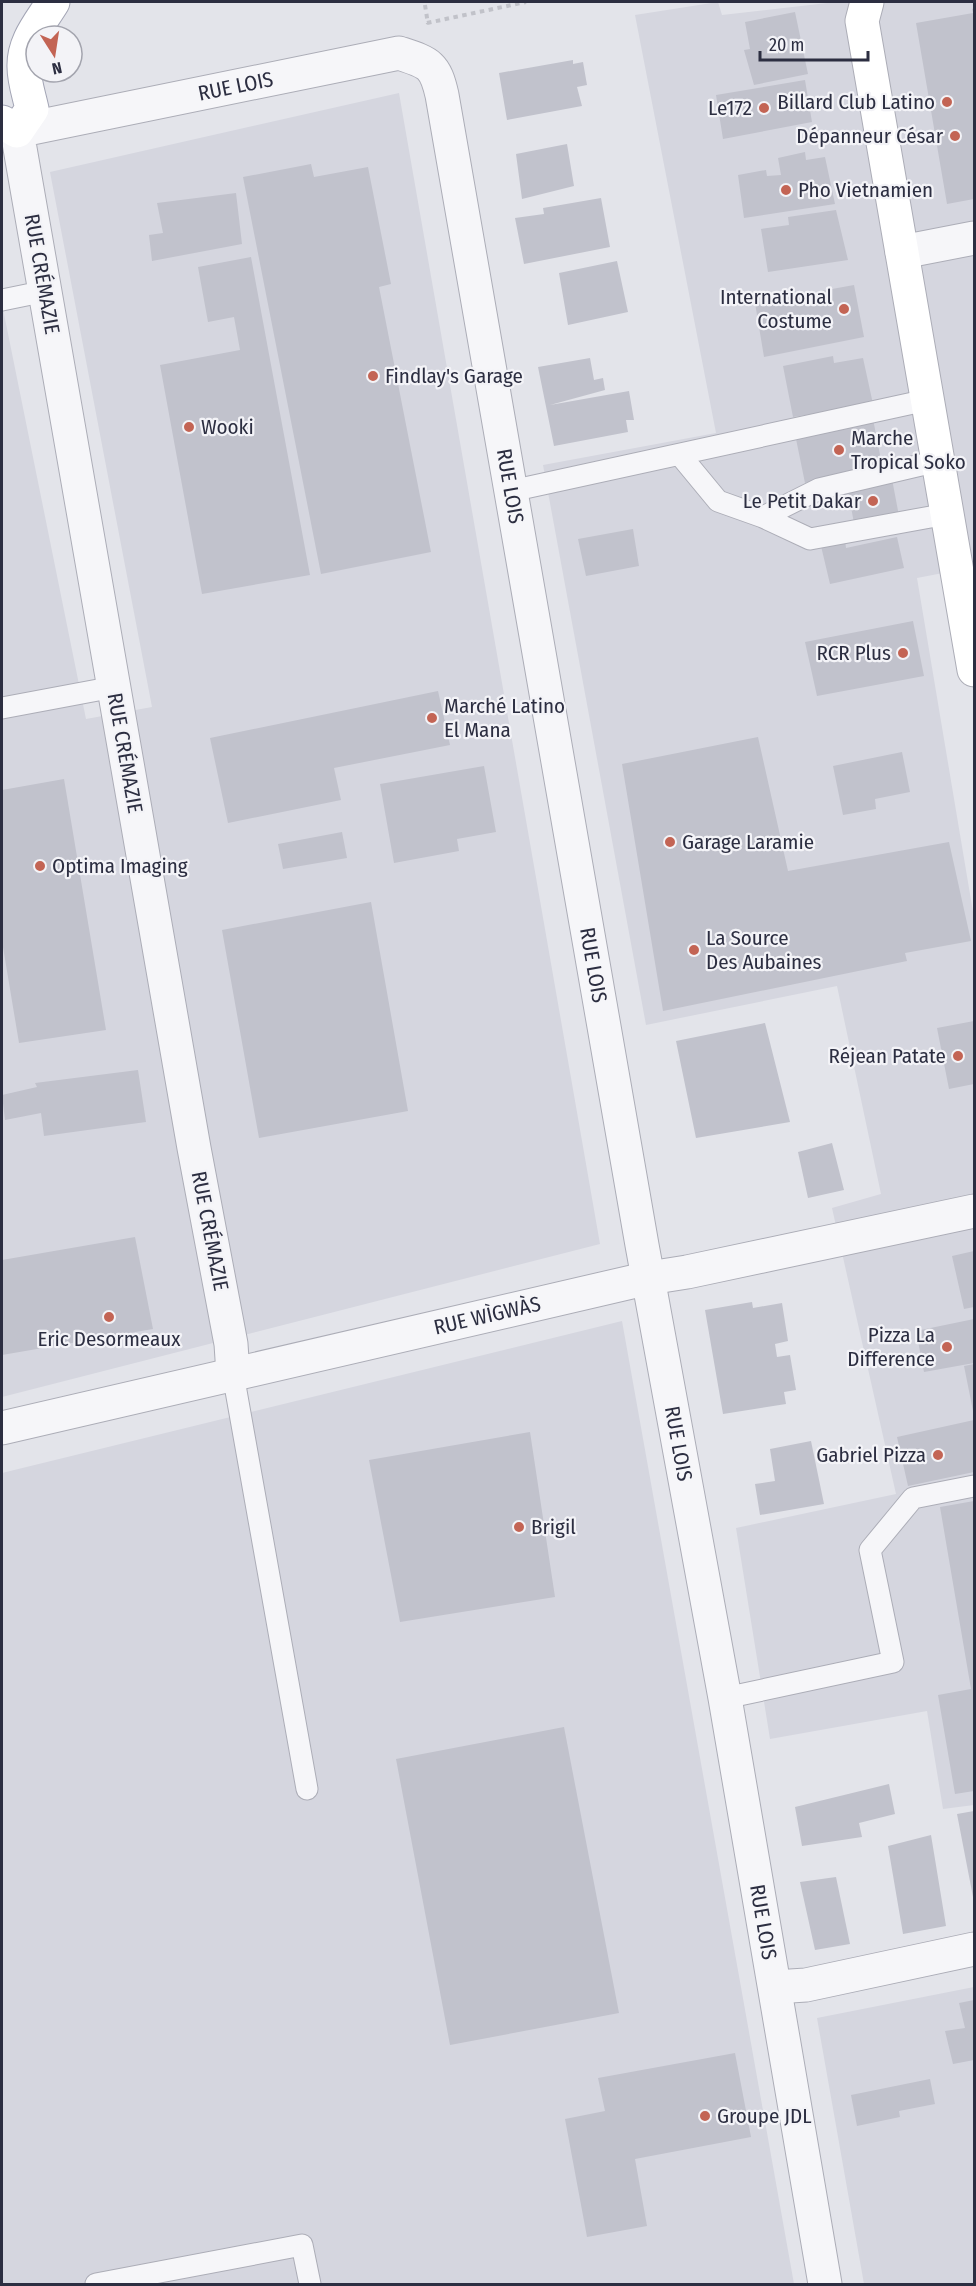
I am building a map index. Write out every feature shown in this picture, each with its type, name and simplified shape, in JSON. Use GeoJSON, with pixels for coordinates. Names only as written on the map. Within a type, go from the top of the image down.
{"type":"FeatureCollection","features":[{"type":"Feature","properties":{"kind":"main road"},"geometry":{"type":"LineString","coordinates":[[9,127],[32,109],[24,66],[27,49],[36,28],[52,2]]}},
{"type":"Feature","properties":{"kind":"main road"},"geometry":{"type":"LineString","coordinates":[[859,8],[975,670]]}},
{"type":"Feature","properties":{"kind":"street","name":"RUE LOIS"},"geometry":{"type":"LineString","coordinates":[[9,127],[399,53],[422,60],[437,73],[725,1698],[825,2284]]}},
{"type":"Feature","properties":{"kind":"street","name":"RUE CRÉMAZIE"},"geometry":{"type":"LineString","coordinates":[[9,127],[45,291],[192,1136],[231,1344],[233,1374]]}},
{"type":"Feature","properties":{"kind":"street"},"geometry":{"type":"LineString","coordinates":[[902,252],[975,238]]}},
{"type":"Feature","properties":{"kind":"street","name":"RUE WÌGWÀS"},"geometry":{"type":"LineString","coordinates":[[2,1428],[650,1278],[975,1211]]}},
{"type":"Feature","properties":{"kind":"street"},"geometry":{"type":"LineString","coordinates":[[775,1988],[806,1985],[975,1949]]}},
{"type":"Feature","properties":{"kind":"lane"},"geometry":{"type":"LineString","coordinates":[[2,300],[45,291]]}},
{"type":"Feature","properties":{"kind":"lane"},"geometry":{"type":"LineString","coordinates":[[511,491],[927,400]]}},
{"type":"Feature","properties":{"kind":"lane"},"geometry":{"type":"LineString","coordinates":[[680,455],[718,501],[763,517],[810,539],[947,514]]}},
{"type":"Feature","properties":{"kind":"lane"},"geometry":{"type":"LineString","coordinates":[[763,517],[819,489],[938,461]]}},
{"type":"Feature","properties":{"kind":"lane"},"geometry":{"type":"LineString","coordinates":[[2,708],[114,687]]}},
{"type":"Feature","properties":{"kind":"lane"},"geometry":{"type":"LineString","coordinates":[[233,1374],[307,1790]]}},
{"type":"Feature","properties":{"kind":"lane"},"geometry":{"type":"LineString","coordinates":[[725,1698],[893,1662],[870,1550],[914,1498],[975,1486]]}},
{"type":"Feature","properties":{"kind":"lane"},"geometry":{"type":"LineString","coordinates":[[96,2284],[302,2245],[310,2284]]}},
{"type":"Feature","properties":{"kind":"shaded area"},"geometry":{"type":"Polygon","coordinates":[[[718,2],[722,15],[836,2],[974,2],[974,567],[917,578],[974,918],[974,1805],[943,1809],[927,1711],[770,1739],[736,1528],[896,1494],[832,1208],[881,1194],[837,986],[646,1025],[543,465],[716,433],[635,15],[718,2]]]}},
{"type":"Feature","properties":{"kind":"shaded area"},"geometry":{"type":"Polygon","coordinates":[[[399,93],[600,1244],[2,1397],[2,304],[86,719],[152,707],[50,172],[399,93]]]}},
{"type":"Feature","properties":{"kind":"shaded area"},"geometry":{"type":"Polygon","coordinates":[[[622,1321],[794,2284],[2,2284],[2,1473],[622,1321]]]}},
{"type":"Feature","properties":{"kind":"shaded area"},"geometry":{"type":"Polygon","coordinates":[[[974,1987],[974,2284],[864,2284],[817,2018],[974,1987]]]}},
{"type":"Feature","properties":{"kind":"building"},"geometry":{"type":"Polygon","coordinates":[[[974,8],[974,199],[947,204],[916,23],[973,13],[974,8]]]}},
{"type":"Feature","properties":{"kind":"building"},"geometry":{"type":"Polygon","coordinates":[[[795,12],[808,74],[754,85],[744,50],[750,49],[745,22],[795,12]]]}},
{"type":"Feature","properties":{"kind":"building"},"geometry":{"type":"Polygon","coordinates":[[[573,60],[573,64],[583,62],[587,85],[577,87],[582,106],[507,120],[499,73],[573,60]]]}},
{"type":"Feature","properties":{"kind":"building","name":"Le172"},"geometry":{"type":"Polygon","coordinates":[[[805,80],[812,122],[723,139],[716,95],[805,80]]]}},
{"type":"Feature","properties":{"kind":"building"},"geometry":{"type":"Polygon","coordinates":[[[567,144],[574,186],[522,199],[516,154],[567,144]]]}},
{"type":"Feature","properties":{"kind":"building","name":"Pho Vietnamien"},"geometry":{"type":"Polygon","coordinates":[[[805,152],[806,160],[825,157],[835,204],[744,218],[738,175],[766,170],[767,176],[781,175],[778,158],[805,152]]]}},
{"type":"Feature","properties":{"kind":"building"},"geometry":{"type":"Polygon","coordinates":[[[311,164],[314,177],[368,167],[391,284],[379,287],[431,552],[321,574],[243,177],[311,164]]]}},
{"type":"Feature","properties":{"kind":"building"},"geometry":{"type":"Polygon","coordinates":[[[236,193],[242,244],[152,261],[149,235],[163,233],[157,203],[236,193]]]}},
{"type":"Feature","properties":{"kind":"building"},"geometry":{"type":"Polygon","coordinates":[[[601,198],[610,247],[524,264],[515,218],[544,214],[543,208],[601,198]]]}},
{"type":"Feature","properties":{"kind":"building"},"geometry":{"type":"Polygon","coordinates":[[[836,210],[848,260],[768,272],[761,229],[789,225],[788,217],[836,210]]]}},
{"type":"Feature","properties":{"kind":"building"},"geometry":{"type":"Polygon","coordinates":[[[251,257],[310,575],[202,594],[160,365],[240,350],[234,317],[208,322],[198,267],[251,257]]]}},
{"type":"Feature","properties":{"kind":"building"},"geometry":{"type":"Polygon","coordinates":[[[617,261],[628,312],[568,325],[559,273],[617,261]]]}},
{"type":"Feature","properties":{"kind":"building"},"geometry":{"type":"Polygon","coordinates":[[[854,285],[864,337],[764,357],[755,303],[854,285]]]}},
{"type":"Feature","properties":{"kind":"building"},"geometry":{"type":"Polygon","coordinates":[[[833,356],[834,363],[863,358],[873,404],[793,417],[783,366],[833,356]]]}},
{"type":"Feature","properties":{"kind":"building"},"geometry":{"type":"Polygon","coordinates":[[[590,358],[594,380],[603,378],[605,390],[550,405],[629,391],[634,420],[626,420],[628,432],[554,446],[538,367],[590,358]]]}},
{"type":"Feature","properties":{"kind":"building","name":"Marche Tropical Soko"},"geometry":{"type":"Polygon","coordinates":[[[873,419],[882,465],[805,483],[795,434],[873,419]]]}},
{"type":"Feature","properties":{"kind":"building","name":"Le Petit Dakar"},"geometry":{"type":"Polygon","coordinates":[[[892,479],[899,516],[854,523],[847,486],[892,479]]]}},
{"type":"Feature","properties":{"kind":"building"},"geometry":{"type":"Polygon","coordinates":[[[633,529],[639,566],[586,576],[578,539],[633,529]]]}},
{"type":"Feature","properties":{"kind":"building"},"geometry":{"type":"Polygon","coordinates":[[[897,537],[904,568],[830,584],[821,546],[845,540],[846,548],[897,537]]]}},
{"type":"Feature","properties":{"kind":"building"},"geometry":{"type":"Polygon","coordinates":[[[913,621],[924,676],[817,696],[805,642],[913,621]]]}},
{"type":"Feature","properties":{"kind":"building"},"geometry":{"type":"Polygon","coordinates":[[[438,691],[450,745],[334,768],[341,800],[228,823],[210,738],[438,691]]]}},
{"type":"Feature","properties":{"kind":"building"},"geometry":{"type":"Polygon","coordinates":[[[758,737],[788,871],[949,842],[971,941],[905,953],[907,961],[663,1011],[622,764],[758,737]]]}},
{"type":"Feature","properties":{"kind":"building"},"geometry":{"type":"Polygon","coordinates":[[[902,752],[910,792],[875,799],[876,809],[843,815],[833,766],[902,752]]]}},
{"type":"Feature","properties":{"kind":"building"},"geometry":{"type":"Polygon","coordinates":[[[484,766],[496,832],[457,839],[459,851],[394,863],[380,784],[484,766]]]}},
{"type":"Feature","properties":{"kind":"building","name":"Optima Imaging"},"geometry":{"type":"Polygon","coordinates":[[[64,779],[106,1030],[19,1043],[2,941],[2,790],[64,779]]]}},
{"type":"Feature","properties":{"kind":"building"},"geometry":{"type":"Polygon","coordinates":[[[342,832],[347,858],[283,869],[278,844],[342,832]]]}},
{"type":"Feature","properties":{"kind":"building"},"geometry":{"type":"Polygon","coordinates":[[[371,902],[408,1111],[259,1138],[222,930],[371,902]]]}},
{"type":"Feature","properties":{"kind":"building","name":"Réjean Patate"},"geometry":{"type":"Polygon","coordinates":[[[974,1021],[974,1084],[949,1089],[937,1028],[974,1021]]]}},
{"type":"Feature","properties":{"kind":"building"},"geometry":{"type":"Polygon","coordinates":[[[765,1023],[790,1122],[696,1138],[676,1041],[765,1023]]]}},
{"type":"Feature","properties":{"kind":"building"},"geometry":{"type":"Polygon","coordinates":[[[138,1070],[146,1122],[44,1136],[41,1113],[5,1120],[2,1095],[37,1087],[35,1083],[138,1070]]]}},
{"type":"Feature","properties":{"kind":"building"},"geometry":{"type":"Polygon","coordinates":[[[832,1143],[844,1190],[808,1198],[798,1152],[832,1143]]]}},
{"type":"Feature","properties":{"kind":"building"},"geometry":{"type":"Polygon","coordinates":[[[135,1237],[153,1329],[2,1355],[2,1260],[135,1237]]]}},
{"type":"Feature","properties":{"kind":"building"},"geometry":{"type":"Polygon","coordinates":[[[974,1251],[974,1307],[964,1309],[952,1256],[974,1251]]]}},
{"type":"Feature","properties":{"kind":"building"},"geometry":{"type":"Polygon","coordinates":[[[752,1302],[753,1308],[782,1303],[788,1341],[775,1344],[777,1357],[790,1355],[796,1390],[784,1392],[786,1404],[723,1414],[705,1310],[752,1302]]]}},
{"type":"Feature","properties":{"kind":"building","name":"Pizza La Difference"},"geometry":{"type":"Polygon","coordinates":[[[974,1319],[974,1363],[924,1372],[916,1331],[974,1319]]]}},
{"type":"Feature","properties":{"kind":"building"},"geometry":{"type":"Polygon","coordinates":[[[974,1364],[974,1411],[973,1411],[964,1366],[974,1364]]]}},
{"type":"Feature","properties":{"kind":"building","name":"Gabriel Pizza"},"geometry":{"type":"Polygon","coordinates":[[[974,1420],[974,1472],[908,1486],[897,1437],[974,1420]]]}},
{"type":"Feature","properties":{"kind":"building"},"geometry":{"type":"Polygon","coordinates":[[[530,1432],[555,1597],[400,1622],[369,1460],[530,1432]]]}},
{"type":"Feature","properties":{"kind":"building"},"geometry":{"type":"Polygon","coordinates":[[[811,1441],[824,1504],[760,1515],[755,1484],[775,1481],[770,1449],[811,1441]]]}},
{"type":"Feature","properties":{"kind":"building"},"geometry":{"type":"Polygon","coordinates":[[[974,1501],[974,1791],[955,1794],[938,1695],[971,1689],[940,1507],[974,1501]]]}},
{"type":"Feature","properties":{"kind":"building"},"geometry":{"type":"Polygon","coordinates":[[[564,1727],[619,2013],[450,2045],[396,1759],[564,1727]]]}},
{"type":"Feature","properties":{"kind":"building"},"geometry":{"type":"Polygon","coordinates":[[[889,1784],[895,1814],[859,1823],[862,1837],[802,1846],[795,1807],[889,1784]]]}},
{"type":"Feature","properties":{"kind":"building"},"geometry":{"type":"Polygon","coordinates":[[[974,1811],[974,1897],[973,1897],[957,1814],[974,1811]]]}},
{"type":"Feature","properties":{"kind":"building"},"geometry":{"type":"Polygon","coordinates":[[[931,1835],[946,1926],[903,1934],[888,1846],[931,1835]]]}},
{"type":"Feature","properties":{"kind":"building"},"geometry":{"type":"Polygon","coordinates":[[[836,1877],[850,1944],[815,1950],[800,1882],[836,1877]]]}},
{"type":"Feature","properties":{"kind":"building"},"geometry":{"type":"Polygon","coordinates":[[[974,2000],[974,2060],[953,2064],[945,2031],[965,2028],[959,2003],[974,2000]]]}},
{"type":"Feature","properties":{"kind":"building"},"geometry":{"type":"Polygon","coordinates":[[[735,2053],[751,2137],[635,2159],[647,2226],[587,2237],[565,2119],[605,2111],[598,2078],[735,2053]]]}},
{"type":"Feature","properties":{"kind":"building"},"geometry":{"type":"Polygon","coordinates":[[[930,2079],[935,2104],[899,2111],[900,2117],[857,2126],[851,2095],[930,2079]]]}},
{"type":"Feature","properties":{"kind":"place","name":"Billard Club Latino"},"geometry":{"type":"Point","coordinates":[947,102]}},
{"type":"Feature","properties":{"kind":"place","name":"Le172"},"geometry":{"type":"Point","coordinates":[764,108]}},
{"type":"Feature","properties":{"kind":"place","name":"Dépanneur César"},"geometry":{"type":"Point","coordinates":[955,136]}},
{"type":"Feature","properties":{"kind":"place","name":"Pho Vietnamien"},"geometry":{"type":"Point","coordinates":[786,190]}},
{"type":"Feature","properties":{"kind":"place","name":"International Costume"},"geometry":{"type":"Point","coordinates":[844,309]}},
{"type":"Feature","properties":{"kind":"place","name":"Findlay's Garage"},"geometry":{"type":"Point","coordinates":[373,376]}},
{"type":"Feature","properties":{"kind":"place","name":"Wooki"},"geometry":{"type":"Point","coordinates":[189,427]}},
{"type":"Feature","properties":{"kind":"place","name":"Marche Tropical Soko"},"geometry":{"type":"Point","coordinates":[839,450]}},
{"type":"Feature","properties":{"kind":"place","name":"Le Petit Dakar"},"geometry":{"type":"Point","coordinates":[873,501]}},
{"type":"Feature","properties":{"kind":"place","name":"RCR Plus"},"geometry":{"type":"Point","coordinates":[903,653]}},
{"type":"Feature","properties":{"kind":"place","name":"Marché Latino El Mana"},"geometry":{"type":"Point","coordinates":[432,718]}},
{"type":"Feature","properties":{"kind":"place","name":"Garage Laramie"},"geometry":{"type":"Point","coordinates":[670,842]}},
{"type":"Feature","properties":{"kind":"place","name":"Optima Imaging"},"geometry":{"type":"Point","coordinates":[40,866]}},
{"type":"Feature","properties":{"kind":"place","name":"La Source Des Aubaines"},"geometry":{"type":"Point","coordinates":[694,950]}},
{"type":"Feature","properties":{"kind":"place","name":"Réjean Patate"},"geometry":{"type":"Point","coordinates":[958,1056]}},
{"type":"Feature","properties":{"kind":"place","name":"Eric Desormeaux"},"geometry":{"type":"Point","coordinates":[109,1317]}},
{"type":"Feature","properties":{"kind":"place","name":"Pizza La Difference"},"geometry":{"type":"Point","coordinates":[947,1347]}},
{"type":"Feature","properties":{"kind":"place","name":"Gabriel Pizza"},"geometry":{"type":"Point","coordinates":[938,1455]}},
{"type":"Feature","properties":{"kind":"place","name":"Brigil"},"geometry":{"type":"Point","coordinates":[519,1527]}},
{"type":"Feature","properties":{"kind":"place","name":"Groupe JDL"},"geometry":{"type":"Point","coordinates":[705,2116]}}]}
